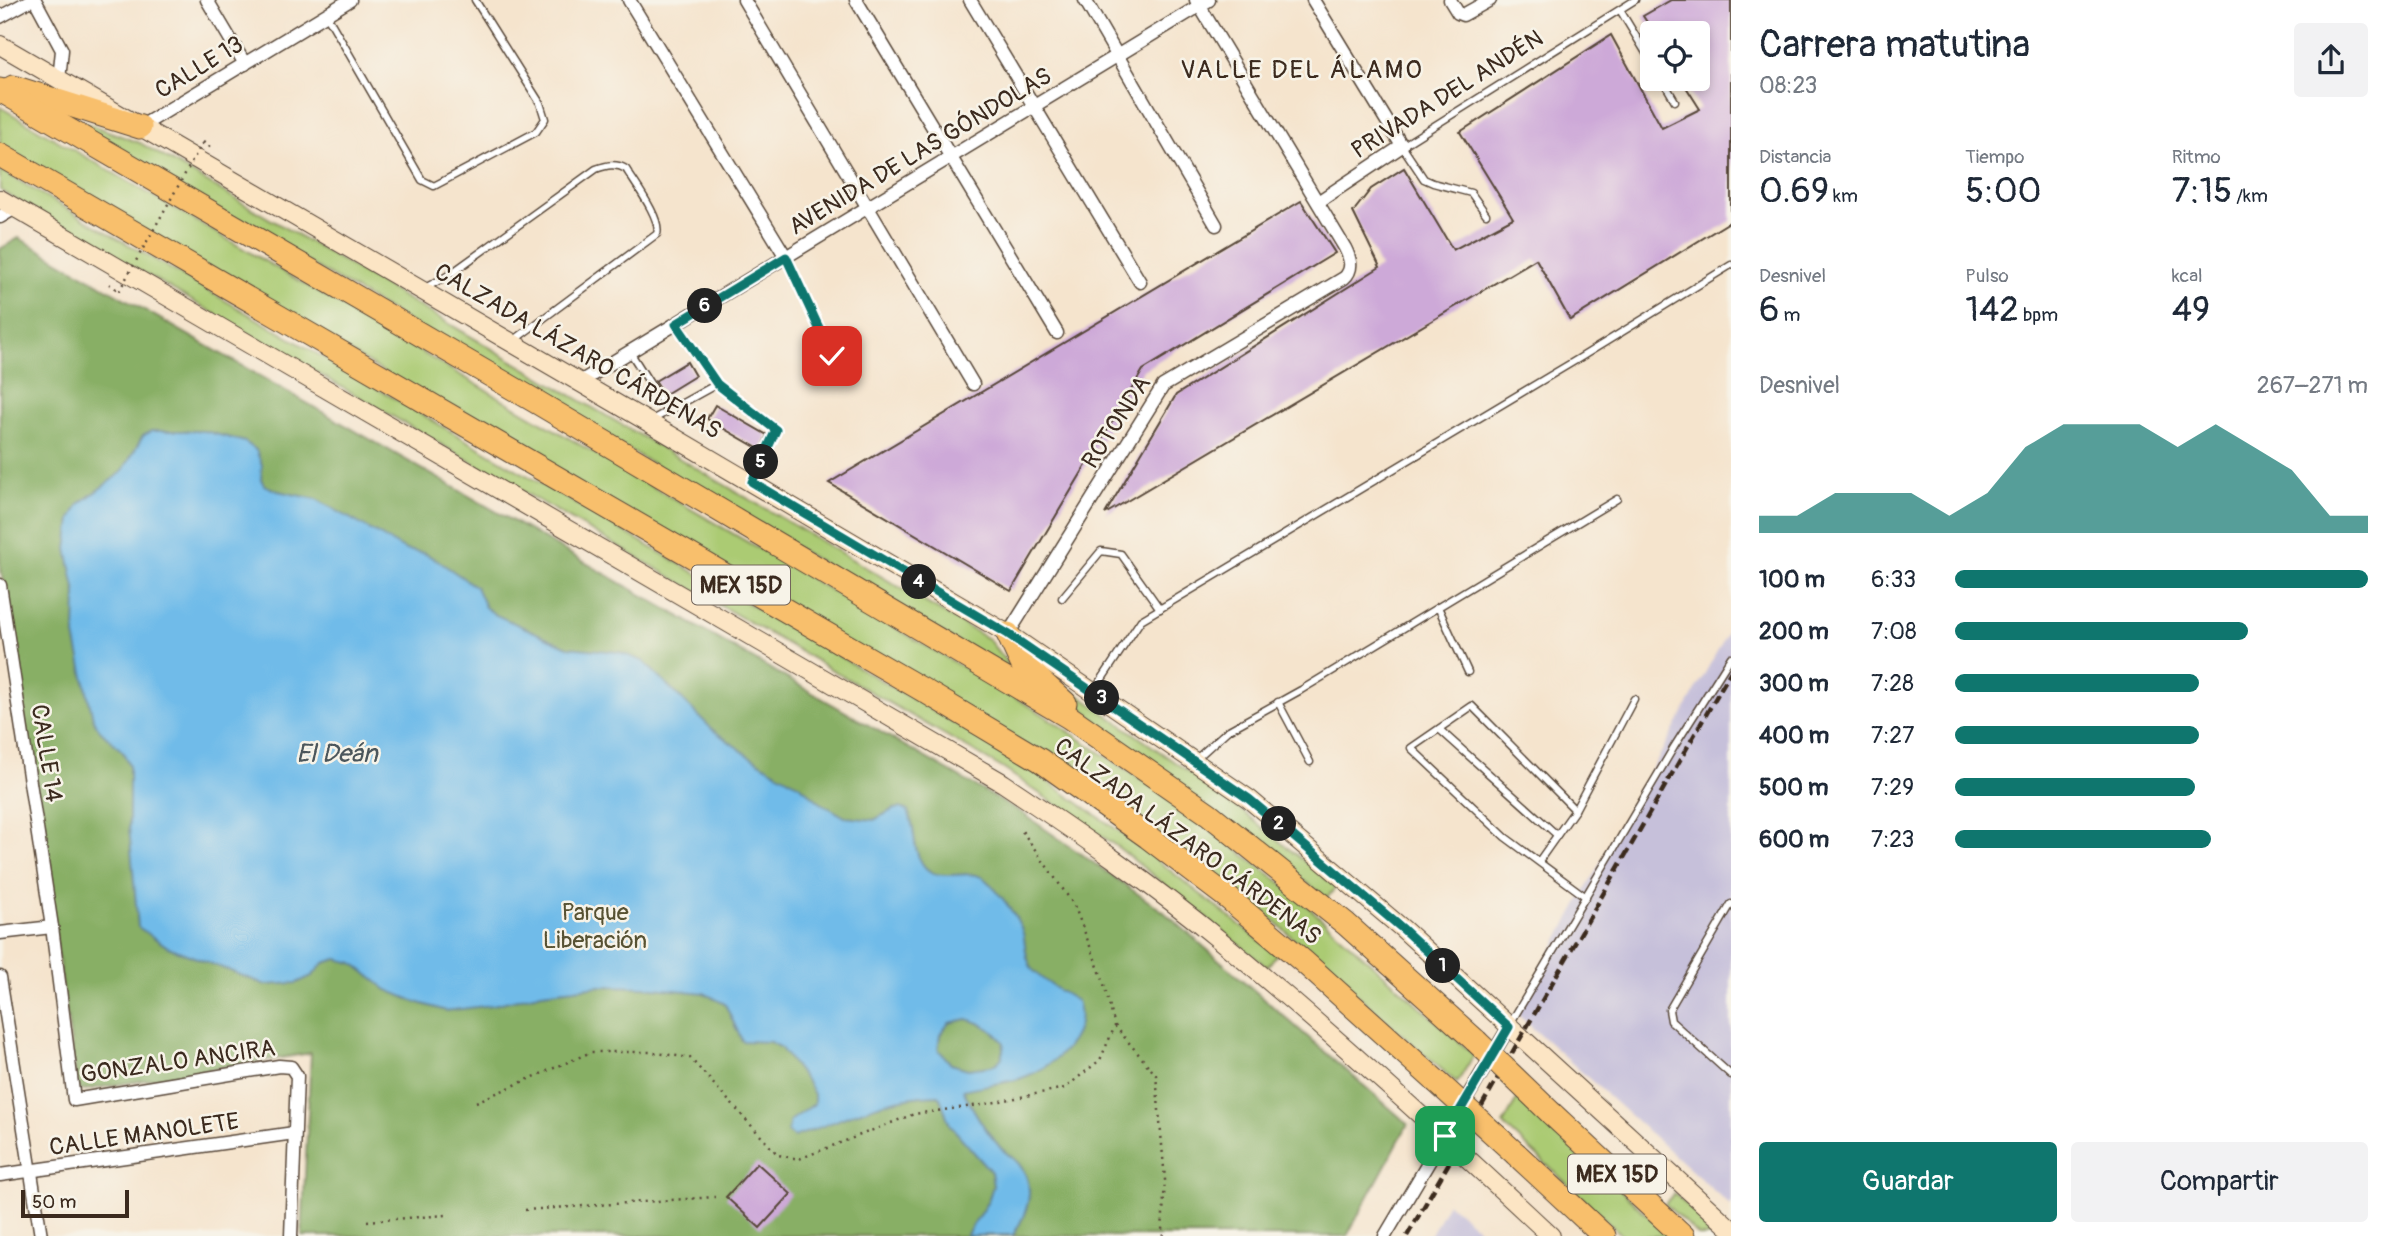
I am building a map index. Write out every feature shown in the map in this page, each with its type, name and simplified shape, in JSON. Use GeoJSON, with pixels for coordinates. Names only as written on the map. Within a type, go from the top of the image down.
{"type":"FeatureCollection","features":[{"type":"Feature","properties":{"kind":"highway"},"geometry":{"type":"LineString","coordinates":[[0,83],[141,127]]}},
{"type":"Feature","properties":{"kind":"highway","name":"CALZADA LÁZARO CÁRDENAS"},"geometry":{"type":"LineString","coordinates":[[0,90],[909,620],[1069,717],[1209,814],[1336,915],[1476,1041],[1683,1236]]}},
{"type":"Feature","properties":{"kind":"highway","name":"CALZADA LÁZARO CÁRDENAS"},"geometry":{"type":"LineString","coordinates":[[0,155],[1040,760],[1227,897],[1304,962],[1604,1236]]}},
{"type":"Feature","properties":{"kind":"highway"},"geometry":{"type":"LineString","coordinates":[[1008,634],[1022,664],[1117,750]]}},
{"type":"Feature","properties":{"kind":"main road","name":"CALZADA LÁZARO CÁRDENAS"},"geometry":{"type":"LineString","coordinates":[[0,45],[1008,634],[1194,761],[1249,799],[1393,920],[1731,1229]]}},
{"type":"Feature","properties":{"kind":"main road"},"geometry":{"type":"LineString","coordinates":[[5,208],[1003,783],[1099,848],[1222,942],[1445,1136],[1551,1236]]}},
{"type":"Feature","properties":{"kind":"street"},"geometry":{"type":"LineString","coordinates":[[0,17],[33,0],[62,51],[59,80]]}},
{"type":"Feature","properties":{"kind":"street"},"geometry":{"type":"LineString","coordinates":[[207,0],[245,64]]}},
{"type":"Feature","properties":{"kind":"street","name":"CALLE 13"},"geometry":{"type":"LineString","coordinates":[[141,127],[351,0]]}},
{"type":"Feature","properties":{"kind":"street"},"geometry":{"type":"LineString","coordinates":[[629,0],[786,257]]}},
{"type":"Feature","properties":{"kind":"street"},"geometry":{"type":"LineString","coordinates":[[744,0],[973,384]]}},
{"type":"Feature","properties":{"kind":"street"},"geometry":{"type":"LineString","coordinates":[[856,0],[1057,333]]}},
{"type":"Feature","properties":{"kind":"street"},"geometry":{"type":"LineString","coordinates":[[970,0],[1140,282]]}},
{"type":"Feature","properties":{"kind":"street"},"geometry":{"type":"LineString","coordinates":[[1085,0],[1216,225]]}},
{"type":"Feature","properties":{"kind":"street"},"geometry":{"type":"LineString","coordinates":[[1313,0],[1402,146]]}},
{"type":"Feature","properties":{"kind":"street"},"geometry":{"type":"LineString","coordinates":[[1450,0],[1458,13],[1490,0]]}},
{"type":"Feature","properties":{"kind":"street"},"geometry":{"type":"LineString","coordinates":[[1202,2],[1318,202]]}},
{"type":"Feature","properties":{"kind":"street","name":"AVENIDA DE LAS GÓNDOLAS"},"geometry":{"type":"LineString","coordinates":[[580,382],[1202,2]]}},
{"type":"Feature","properties":{"kind":"street","name":"PRIVADA DEL ANDÉN"},"geometry":{"type":"LineString","coordinates":[[1318,202],[1402,146]]}},
{"type":"Feature","properties":{"kind":"street","name":"ROTONDA"},"geometry":{"type":"LineString","coordinates":[[1008,634],[1163,386],[1344,278],[1350,268],[1350,257],[1318,202]]}},
{"type":"Feature","properties":{"kind":"street","name":"CALLE 14"},"geometry":{"type":"LineString","coordinates":[[0,585],[52,927]]}},
{"type":"Feature","properties":{"kind":"street"},"geometry":{"type":"LineString","coordinates":[[0,933],[52,927]]}},
{"type":"Feature","properties":{"kind":"street","name":"GONZALO ANCIRA"},"geometry":{"type":"LineString","coordinates":[[52,927],[74,1100],[279,1066],[291,1067],[297,1076],[294,1133]]}},
{"type":"Feature","properties":{"kind":"street"},"geometry":{"type":"LineString","coordinates":[[0,977],[41,1236]]}},
{"type":"Feature","properties":{"kind":"street"},"geometry":{"type":"LineString","coordinates":[[1385,1236],[1509,1027]]}},
{"type":"Feature","properties":{"kind":"street"},"geometry":{"type":"LineString","coordinates":[[291,1236],[294,1133]]}},
{"type":"Feature","properties":{"kind":"street","name":"CALLE MANOLETE"},"geometry":{"type":"LineString","coordinates":[[0,1175],[294,1133]]}},
{"type":"Feature","properties":{"kind":"lane"},"geometry":{"type":"LineString","coordinates":[[326,15],[422,180],[429,186],[438,186],[536,132],[545,119],[540,103],[475,0]]}},
{"type":"Feature","properties":{"kind":"lane","name":"PRIVADA DEL ANDÉN"},"geometry":{"type":"LineString","coordinates":[[1402,146],[1635,0]]}},
{"type":"Feature","properties":{"kind":"lane"},"geometry":{"type":"LineString","coordinates":[[1620,10],[1640,43]]}},
{"type":"Feature","properties":{"kind":"lane"},"geometry":{"type":"LineString","coordinates":[[1669,91],[1675,102]]}},
{"type":"Feature","properties":{"kind":"lane"},"geometry":{"type":"LineString","coordinates":[[1402,146],[1424,179],[1471,193],[1486,214]]}},
{"type":"Feature","properties":{"kind":"lane"},"geometry":{"type":"LineString","coordinates":[[421,290],[449,275],[596,169],[606,165],[626,169],[657,220],[657,234],[511,342]]}},
{"type":"Feature","properties":{"kind":"lane"},"geometry":{"type":"LineString","coordinates":[[786,257],[832,356]]}},
{"type":"Feature","properties":{"kind":"lane"},"geometry":{"type":"LineString","coordinates":[[1093,692],[1141,620],[1731,265]]}},
{"type":"Feature","properties":{"kind":"lane"},"geometry":{"type":"LineString","coordinates":[[676,324],[717,384],[776,430],[752,482]]}},
{"type":"Feature","properties":{"kind":"lane"},"geometry":{"type":"LineString","coordinates":[[629,352],[668,412]]}},
{"type":"Feature","properties":{"kind":"lane"},"geometry":{"type":"LineString","coordinates":[[648,422],[717,384]]}},
{"type":"Feature","properties":{"kind":"lane"},"geometry":{"type":"LineString","coordinates":[[1194,761],[1227,731],[1617,499]]}},
{"type":"Feature","properties":{"kind":"lane"},"geometry":{"type":"LineString","coordinates":[[1062,598],[1101,551],[1121,554],[1160,609]]}},
{"type":"Feature","properties":{"kind":"lane"},"geometry":{"type":"LineString","coordinates":[[1438,607],[1468,672]]}},
{"type":"Feature","properties":{"kind":"lane"},"geometry":{"type":"LineString","coordinates":[[1509,1027],[1674,747],[1731,657]]}},
{"type":"Feature","properties":{"kind":"lane"},"geometry":{"type":"LineString","coordinates":[[1539,862],[1575,810],[1634,699]]}},
{"type":"Feature","properties":{"kind":"lane"},"geometry":{"type":"LineString","coordinates":[[1278,702],[1310,762]]}},
{"type":"Feature","properties":{"kind":"lane"},"geometry":{"type":"LineString","coordinates":[[1575,810],[1472,706],[1411,748],[1505,837],[1586,897]]}},
{"type":"Feature","properties":{"kind":"lane"},"geometry":{"type":"LineString","coordinates":[[1439,729],[1557,835]]}},
{"type":"Feature","properties":{"kind":"lane"},"geometry":{"type":"LineString","coordinates":[[1731,904],[1669,1010],[1671,1021],[1731,1075]]}},
{"type":"Feature","properties":{"kind":"path"},"geometry":{"type":"LineString","coordinates":[[109,284],[120,290],[203,142],[216,150]]}},
{"type":"Feature","properties":{"kind":"path"},"geometry":{"type":"LineString","coordinates":[[1022,831],[1073,905],[1102,977],[1115,1026],[1156,1075],[1165,1180],[1161,1231],[1164,1236]]}},
{"type":"Feature","properties":{"kind":"path"},"geometry":{"type":"LineString","coordinates":[[476,1102],[591,1052],[650,1052],[690,1058],[778,1155],[799,1159],[914,1115],[1065,1088],[1100,1060],[1115,1026]]}},
{"type":"Feature","properties":{"kind":"path"},"geometry":{"type":"LineString","coordinates":[[525,1210],[715,1197]]}},
{"type":"Feature","properties":{"kind":"path"},"geometry":{"type":"LineString","coordinates":[[367,1221],[447,1215]]}},
{"type":"Feature","properties":{"kind":"shaded area"},"geometry":{"type":"Polygon","coordinates":[[[1731,626],[1731,1206],[1517,1014],[1731,626]]]}},
{"type":"Feature","properties":{"kind":"shaded area"},"geometry":{"type":"Polygon","coordinates":[[[1448,1203],[1487,1236],[1430,1236],[1448,1203]]]}},
{"type":"Feature","properties":{"kind":"green space"},"geometry":{"type":"Polygon","coordinates":[[[0,107],[1036,710],[1163,794],[1285,886],[1474,1055],[1457,1083],[1264,912],[1143,822],[0,145],[0,107]]]}},
{"type":"Feature","properties":{"kind":"green space"},"geometry":{"type":"Polygon","coordinates":[[[42,107],[140,143],[988,639],[1019,678],[42,107]]]}},
{"type":"Feature","properties":{"kind":"green space"},"geometry":{"type":"Polygon","coordinates":[[[0,170],[1011,756],[1126,836],[1277,954],[1267,967],[1119,848],[1004,769],[0,190],[0,170]]]}},
{"type":"Feature","properties":{"kind":"green space","name":"Parque Liberación"},"geometry":{"type":"Polygon","coordinates":[[[19,238],[1022,813],[1164,912],[1408,1124],[1347,1236],[302,1236],[311,1053],[78,1091],[0,563],[0,249],[19,238]]]}},
{"type":"Feature","properties":{"kind":"green space"},"geometry":{"type":"Polygon","coordinates":[[[1036,665],[1226,798],[1336,887],[1327,898],[1115,739],[1036,665]]]}},
{"type":"Feature","properties":{"kind":"green space"},"geometry":{"type":"Polygon","coordinates":[[[1519,1096],[1670,1236],[1623,1236],[1503,1124],[1519,1096]]]}},
{"type":"Feature","properties":{"kind":"green space"},"geometry":{"type":"Polygon","coordinates":[[[1674,1193],[1720,1236],[1699,1236],[1665,1204],[1674,1193]]]}},
{"type":"Feature","properties":{"kind":"water","name":"El Deán"},"geometry":{"type":"Polygon","coordinates":[[[151,431],[205,431],[245,442],[256,450],[262,465],[261,479],[264,485],[278,491],[316,499],[406,550],[424,553],[437,560],[476,587],[485,607],[496,615],[568,647],[619,652],[643,661],[713,730],[749,756],[801,786],[821,803],[845,817],[874,820],[894,809],[908,811],[919,857],[928,870],[944,875],[970,874],[986,880],[1017,920],[1033,970],[1077,1001],[1080,1014],[1078,1026],[1066,1049],[1045,1067],[1022,1078],[963,1090],[988,1133],[1025,1173],[1028,1200],[1023,1218],[1013,1235],[966,1236],[988,1201],[993,1186],[991,1172],[950,1125],[939,1095],[899,1099],[794,1137],[787,1132],[790,1121],[814,1104],[814,1095],[809,1085],[780,1047],[770,1042],[742,1041],[725,1004],[704,993],[599,986],[542,993],[493,1005],[446,1011],[387,990],[353,963],[337,959],[324,963],[312,976],[297,983],[266,985],[168,947],[138,927],[129,827],[129,765],[123,752],[98,728],[93,719],[75,636],[76,593],[67,549],[71,519],[79,504],[122,472],[143,436],[151,431]],[[967,1019],[949,1023],[940,1035],[938,1049],[951,1064],[968,1069],[991,1066],[998,1062],[1002,1057],[1004,1043],[983,1025],[967,1019]]]}},
{"type":"Feature","properties":{"kind":"building"},"geometry":{"type":"Polygon","coordinates":[[[1671,0],[1731,0],[1731,221],[1570,320],[1536,259],[1105,514],[1176,395],[1380,267],[1353,212],[1371,189],[1404,168],[1453,250],[1513,218],[1460,132],[1611,35],[1662,128],[1700,109],[1689,91],[1710,91],[1710,21],[1646,21],[1643,16],[1671,0]]]}},
{"type":"Feature","properties":{"kind":"building"},"geometry":{"type":"Polygon","coordinates":[[[1301,201],[1335,253],[1143,370],[1011,591],[829,483],[1301,201]]]}},
{"type":"Feature","properties":{"kind":"building"},"geometry":{"type":"Polygon","coordinates":[[[687,362],[695,376],[664,395],[655,381],[687,362]]]}},
{"type":"Feature","properties":{"kind":"building"},"geometry":{"type":"Polygon","coordinates":[[[715,405],[767,435],[761,450],[707,419],[715,405]]]}},
{"type":"Feature","properties":{"kind":"building"},"geometry":{"type":"Polygon","coordinates":[[[757,1163],[791,1194],[760,1228],[726,1197],[757,1163]]]}},
{"type":"Feature","properties":{"kind":"railway"},"geometry":{"type":"LineString","coordinates":[[1407,1236],[1731,671]]}},
{"type":"Feature","properties":{"kind":"district","name":"VALLE DEL ÁLAMO"},"geometry":{"type":"Point","coordinates":[1302,69]}},
{"type":"Feature","properties":{"kind":"route"},"geometry":{"type":"LineString","coordinates":[[832,356],[786,257],[676,324],[717,384],[776,430],[752,482],[1008,634],[1249,799],[1403,929],[1509,1027],[1445,1136]]}}]}
